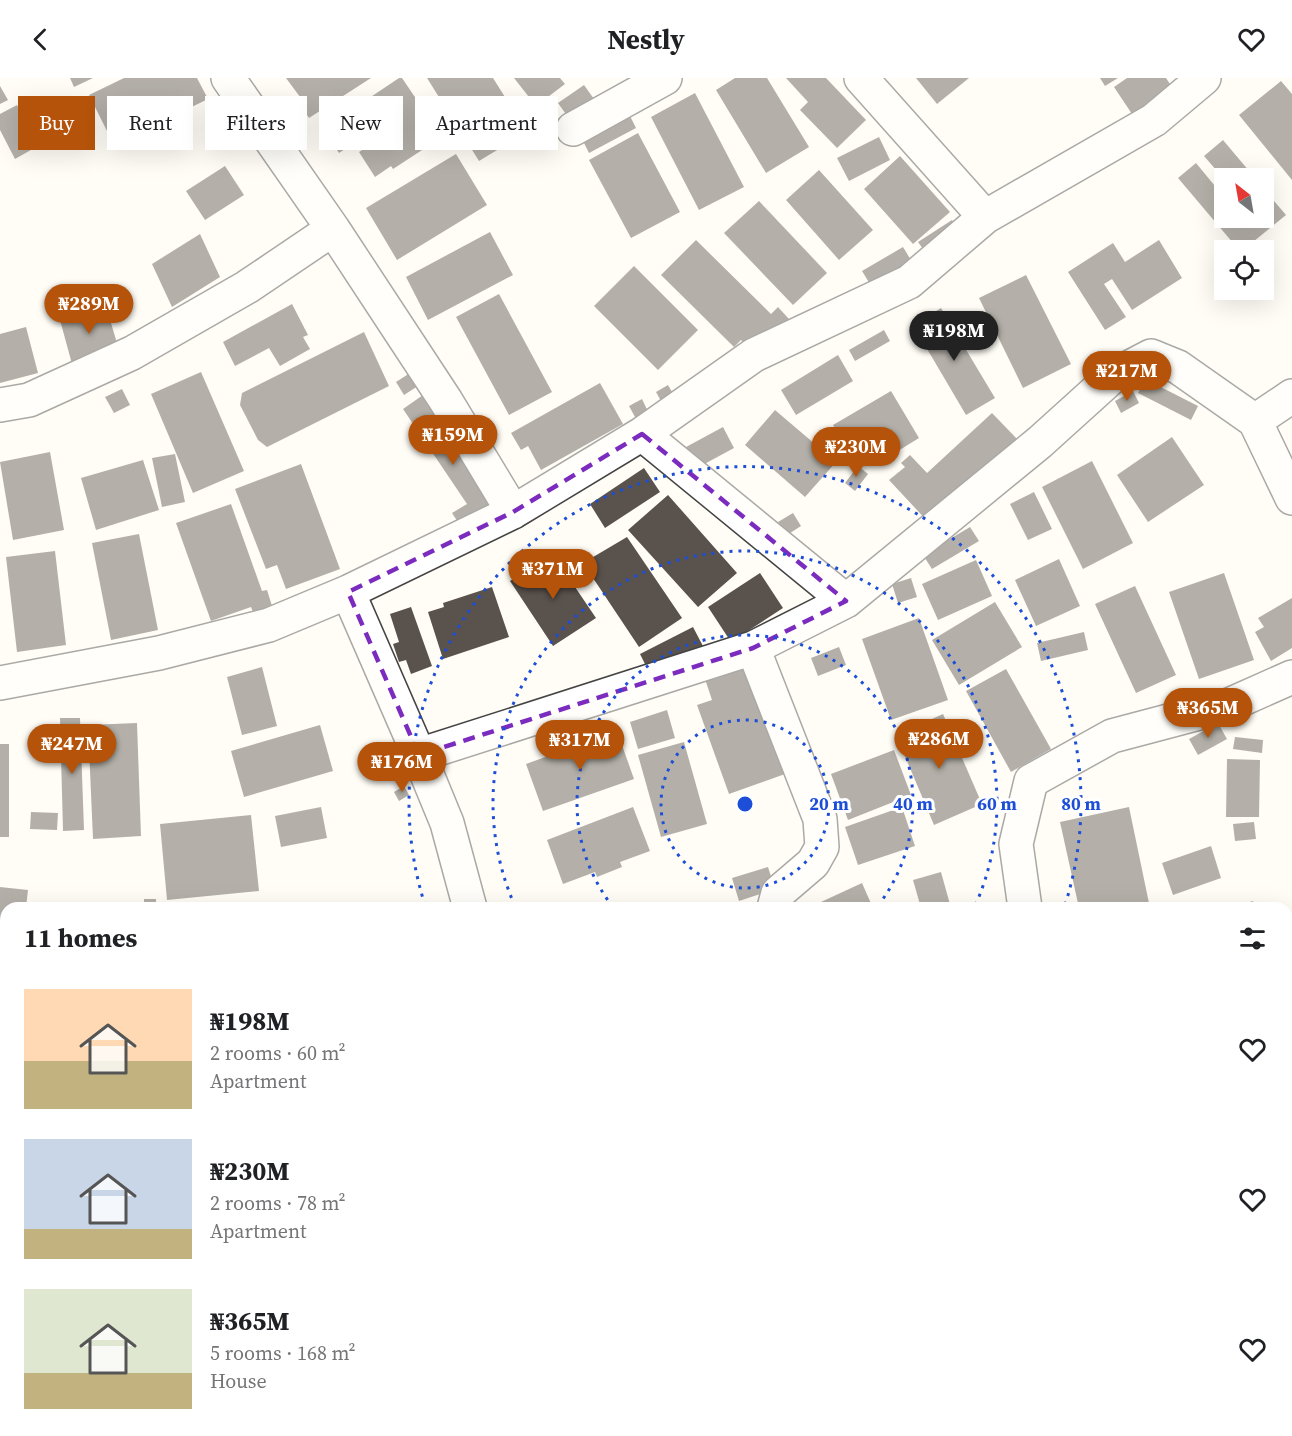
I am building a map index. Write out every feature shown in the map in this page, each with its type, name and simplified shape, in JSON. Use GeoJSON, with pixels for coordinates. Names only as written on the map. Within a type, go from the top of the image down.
{"type":"FeatureCollection","features":[{"type":"Feature","properties":{"kind":"street"},"geometry":{"type":"LineString","coordinates":[[228,78],[333,229],[446,401],[513,512]]}},
{"type":"Feature","properties":{"kind":"street"},"geometry":{"type":"LineString","coordinates":[[573,129],[665,78]]}},
{"type":"Feature","properties":{"kind":"street"},"geometry":{"type":"LineString","coordinates":[[861,78],[985,217]]}},
{"type":"Feature","properties":{"kind":"street"},"geometry":{"type":"LineString","coordinates":[[0,683],[159,654],[269,625],[348,592],[513,512],[642,434],[754,355],[909,282],[985,217],[1154,120],[1204,78]]}},
{"type":"Feature","properties":{"kind":"street"},"geometry":{"type":"LineString","coordinates":[[0,405],[29,400],[132,353],[247,287],[333,229]]}},
{"type":"Feature","properties":{"kind":"street"},"geometry":{"type":"LineString","coordinates":[[419,755],[753,648],[846,601],[1040,442],[1113,376],[1151,356],[1178,367],[1256,421],[1292,498]]}},
{"type":"Feature","properties":{"kind":"street"},"geometry":{"type":"LineString","coordinates":[[1256,421],[1292,396]]}},
{"type":"Feature","properties":{"kind":"street"},"geometry":{"type":"LineString","coordinates":[[642,434],[846,601]]}},
{"type":"Feature","properties":{"kind":"street"},"geometry":{"type":"LineString","coordinates":[[348,592],[447,824],[468,902]]}},
{"type":"Feature","properties":{"kind":"street"},"geometry":{"type":"LineString","coordinates":[[753,648],[820,819],[822,847],[813,863],[778,893],[776,902]]}},
{"type":"Feature","properties":{"kind":"street"},"geometry":{"type":"LineString","coordinates":[[1024,902],[1016,844],[1030,781],[1112,736],[1229,705],[1292,677]]}},
{"type":"Feature","properties":{"kind":"highlighted area"},"geometry":{"type":"Polygon","coordinates":[[[642,434],[846,601],[753,648],[419,755],[348,592],[513,512],[642,434]]]}},
{"type":"Feature","properties":{"kind":"building"},"geometry":{"type":"Polygon","coordinates":[[[70,78],[93,78],[74,87],[70,78]]]}},
{"type":"Feature","properties":{"kind":"building"},"geometry":{"type":"Polygon","coordinates":[[[124,78],[197,78],[206,96],[205,100],[193,106],[193,96],[107,96],[107,131],[95,107],[95,96],[89,95],[124,78]]]}},
{"type":"Feature","properties":{"kind":"building"},"geometry":{"type":"Polygon","coordinates":[[[286,78],[371,78],[343,96],[319,96],[319,112],[309,118],[307,96],[299,96],[286,78]]]}},
{"type":"Feature","properties":{"kind":"building"},"geometry":{"type":"Polygon","coordinates":[[[402,78],[415,97],[415,150],[422,150],[393,169],[391,166],[375,177],[359,152],[362,150],[403,150],[403,96],[372,96],[402,78]]]}},
{"type":"Feature","properties":{"kind":"building"},"geometry":{"type":"Polygon","coordinates":[[[427,78],[493,78],[504,96],[438,96],[427,78]]]}},
{"type":"Feature","properties":{"kind":"building"},"geometry":{"type":"Polygon","coordinates":[[[514,78],[560,78],[565,84],[549,96],[528,96],[514,78]]]}},
{"type":"Feature","properties":{"kind":"building"},"geometry":{"type":"Polygon","coordinates":[[[735,78],[767,78],[809,147],[766,173],[716,90],[735,78]]]}},
{"type":"Feature","properties":{"kind":"building"},"geometry":{"type":"Polygon","coordinates":[[[786,78],[826,78],[866,120],[837,148],[800,110],[808,102],[786,78]]]}},
{"type":"Feature","properties":{"kind":"building"},"geometry":{"type":"Polygon","coordinates":[[[916,78],[969,78],[937,104],[916,78]]]}},
{"type":"Feature","properties":{"kind":"building"},"geometry":{"type":"Polygon","coordinates":[[[1100,78],[1118,78],[1105,86],[1100,78]]]}},
{"type":"Feature","properties":{"kind":"building"},"geometry":{"type":"Polygon","coordinates":[[[1127,78],[1166,78],[1172,87],[1132,114],[1114,87],[1127,78]]]}},
{"type":"Feature","properties":{"kind":"building"},"geometry":{"type":"Polygon","coordinates":[[[1281,81],[1292,94],[1292,180],[1239,115],[1281,81]]]}},
{"type":"Feature","properties":{"kind":"building"},"geometry":{"type":"Polygon","coordinates":[[[584,85],[594,99],[568,117],[558,103],[584,85]]]}},
{"type":"Feature","properties":{"kind":"building"},"geometry":{"type":"Polygon","coordinates":[[[0,86],[8,100],[0,104],[0,86]]]}},
{"type":"Feature","properties":{"kind":"building"},"geometry":{"type":"Polygon","coordinates":[[[695,93],[744,187],[699,210],[651,117],[695,93]]]}},
{"type":"Feature","properties":{"kind":"building"},"geometry":{"type":"Polygon","coordinates":[[[17,105],[18,150],[31,150],[15,159],[0,130],[0,114],[17,105]]]}},
{"type":"Feature","properties":{"kind":"building"},"geometry":{"type":"Polygon","coordinates":[[[628,112],[636,128],[589,153],[581,137],[628,112]]]}},
{"type":"Feature","properties":{"kind":"building"},"geometry":{"type":"Polygon","coordinates":[[[638,133],[680,212],[631,238],[589,160],[638,133]]]}},
{"type":"Feature","properties":{"kind":"building"},"geometry":{"type":"Polygon","coordinates":[[[879,137],[890,160],[849,181],[837,158],[879,137]]]}},
{"type":"Feature","properties":{"kind":"building"},"geometry":{"type":"Polygon","coordinates":[[[1223,140],[1247,168],[1214,168],[1204,156],[1223,140]]]}},
{"type":"Feature","properties":{"kind":"building"},"geometry":{"type":"Polygon","coordinates":[[[472,150],[497,150],[479,161],[472,150]]]}},
{"type":"Feature","properties":{"kind":"building"},"geometry":{"type":"Polygon","coordinates":[[[456,154],[487,205],[397,260],[366,208],[456,154]]]}},
{"type":"Feature","properties":{"kind":"building"},"geometry":{"type":"Polygon","coordinates":[[[900,156],[950,212],[913,244],[864,189],[900,156]]]}},
{"type":"Feature","properties":{"kind":"building"},"geometry":{"type":"Polygon","coordinates":[[[1196,163],[1214,185],[1214,220],[1178,178],[1196,163]]]}},
{"type":"Feature","properties":{"kind":"building"},"geometry":{"type":"Polygon","coordinates":[[[225,166],[244,195],[205,220],[186,191],[225,166]]]}},
{"type":"Feature","properties":{"kind":"building"},"geometry":{"type":"Polygon","coordinates":[[[819,170],[873,230],[839,260],[786,200],[819,170]]]}},
{"type":"Feature","properties":{"kind":"building"},"geometry":{"type":"Polygon","coordinates":[[[759,201],[827,273],[793,305],[724,233],[759,201]]]}},
{"type":"Feature","properties":{"kind":"building"},"geometry":{"type":"Polygon","coordinates":[[[1274,201],[1286,215],[1274,225],[1274,201]]]}},
{"type":"Feature","properties":{"kind":"building"},"geometry":{"type":"Polygon","coordinates":[[[952,220],[961,234],[928,256],[918,242],[952,220]]]}},
{"type":"Feature","properties":{"kind":"building"},"geometry":{"type":"Polygon","coordinates":[[[1220,228],[1270,228],[1255,240],[1231,240],[1220,228]]]}},
{"type":"Feature","properties":{"kind":"building"},"geometry":{"type":"Polygon","coordinates":[[[490,232],[513,275],[428,320],[406,277],[490,232]]]}},
{"type":"Feature","properties":{"kind":"building"},"geometry":{"type":"Polygon","coordinates":[[[200,234],[220,277],[172,307],[152,264],[200,234]]]}},
{"type":"Feature","properties":{"kind":"building"},"geometry":{"type":"Polygon","coordinates":[[[696,240],[771,314],[778,307],[789,319],[754,353],[741,340],[734,347],[661,275],[696,240]]]}},
{"type":"Feature","properties":{"kind":"building"},"geometry":{"type":"Polygon","coordinates":[[[1159,240],[1182,278],[1132,310],[1112,279],[1104,284],[1126,317],[1105,330],[1068,272],[1113,243],[1125,262],[1159,240]]]}},
{"type":"Feature","properties":{"kind":"building"},"geometry":{"type":"Polygon","coordinates":[[[903,247],[914,265],[873,289],[862,271],[903,247]]]}},
{"type":"Feature","properties":{"kind":"building"},"geometry":{"type":"Polygon","coordinates":[[[634,266],[698,330],[658,370],[594,306],[634,266]]]}},
{"type":"Feature","properties":{"kind":"building"},"geometry":{"type":"Polygon","coordinates":[[[1026,275],[1071,364],[1023,388],[979,298],[1026,275]]]}},
{"type":"Feature","properties":{"kind":"building"},"geometry":{"type":"Polygon","coordinates":[[[499,294],[552,392],[509,415],[456,317],[499,294]]]}},
{"type":"Feature","properties":{"kind":"building"},"geometry":{"type":"Polygon","coordinates":[[[292,304],[308,335],[303,337],[310,349],[280,366],[269,348],[235,366],[223,342],[292,304]]]}},
{"type":"Feature","properties":{"kind":"building"},"geometry":{"type":"Polygon","coordinates":[[[106,306],[119,350],[72,364],[60,320],[106,306]]]}},
{"type":"Feature","properties":{"kind":"building"},"geometry":{"type":"Polygon","coordinates":[[[941,308],[995,398],[966,415],[913,325],[941,308]]]}},
{"type":"Feature","properties":{"kind":"building"},"geometry":{"type":"Polygon","coordinates":[[[26,327],[38,373],[0,383],[0,334],[26,327]]]}},
{"type":"Feature","properties":{"kind":"building"},"geometry":{"type":"Polygon","coordinates":[[[884,330],[890,341],[855,361],[849,350],[884,330]]]}},
{"type":"Feature","properties":{"kind":"building"},"geometry":{"type":"Polygon","coordinates":[[[364,332],[389,386],[267,447],[258,440],[240,405],[242,393],[364,332]]]}},
{"type":"Feature","properties":{"kind":"building"},"geometry":{"type":"Polygon","coordinates":[[[838,355],[853,381],[796,415],[781,390],[838,355]]]}},
{"type":"Feature","properties":{"kind":"building"},"geometry":{"type":"Polygon","coordinates":[[[201,372],[244,471],[193,493],[151,394],[201,372]]]}},
{"type":"Feature","properties":{"kind":"building"},"geometry":{"type":"Polygon","coordinates":[[[410,373],[418,386],[404,395],[396,382],[410,373]]]}},
{"type":"Feature","properties":{"kind":"building"},"geometry":{"type":"Polygon","coordinates":[[[1145,379],[1198,406],[1191,420],[1138,393],[1145,379]]]}},
{"type":"Feature","properties":{"kind":"building"},"geometry":{"type":"Polygon","coordinates":[[[600,383],[623,424],[541,470],[528,446],[521,450],[511,433],[600,383]]]}},
{"type":"Feature","properties":{"kind":"building"},"geometry":{"type":"Polygon","coordinates":[[[668,385],[679,404],[666,410],[656,392],[668,385]]]}},
{"type":"Feature","properties":{"kind":"building"},"geometry":{"type":"Polygon","coordinates":[[[122,389],[130,405],[114,413],[105,397],[122,389]]]}},
{"type":"Feature","properties":{"kind":"building"},"geometry":{"type":"Polygon","coordinates":[[[891,391],[919,438],[880,462],[875,453],[857,464],[833,425],[891,391]]]}},
{"type":"Feature","properties":{"kind":"building"},"geometry":{"type":"Polygon","coordinates":[[[1133,391],[1139,403],[1121,413],[1115,401],[1133,391]]]}},
{"type":"Feature","properties":{"kind":"building"},"geometry":{"type":"Polygon","coordinates":[[[423,395],[500,510],[465,533],[452,513],[467,504],[403,409],[423,395]]]}},
{"type":"Feature","properties":{"kind":"building"},"geometry":{"type":"Polygon","coordinates":[[[642,399],[653,422],[641,428],[629,406],[642,399]]]}},
{"type":"Feature","properties":{"kind":"building"},"geometry":{"type":"Polygon","coordinates":[[[775,410],[836,462],[805,497],[745,445],[775,410]]]}},
{"type":"Feature","properties":{"kind":"building"},"geometry":{"type":"Polygon","coordinates":[[[992,413],[1019,441],[930,524],[889,480],[905,467],[901,463],[910,455],[927,473],[992,413]]]}},
{"type":"Feature","properties":{"kind":"building"},"geometry":{"type":"Polygon","coordinates":[[[723,427],[734,448],[697,468],[686,447],[723,427]]]}},
{"type":"Feature","properties":{"kind":"building"},"geometry":{"type":"Polygon","coordinates":[[[1172,437],[1204,485],[1148,522],[1117,475],[1172,437]]]}},
{"type":"Feature","properties":{"kind":"building"},"geometry":{"type":"Polygon","coordinates":[[[50,452],[64,530],[13,540],[0,462],[50,452]]]}},
{"type":"Feature","properties":{"kind":"building"},"geometry":{"type":"Polygon","coordinates":[[[175,454],[185,502],[162,507],[152,458],[175,454]]]}},
{"type":"Feature","properties":{"kind":"building"},"geometry":{"type":"Polygon","coordinates":[[[143,460],[159,510],[96,530],[81,478],[143,460]]]}},
{"type":"Feature","properties":{"kind":"building"},"geometry":{"type":"Polygon","coordinates":[[[1092,461],[1133,543],[1083,569],[1042,487],[1092,461]]]}},
{"type":"Feature","properties":{"kind":"building"},"geometry":{"type":"Polygon","coordinates":[[[301,464],[340,569],[286,589],[277,565],[266,569],[235,489],[301,464]]]}},
{"type":"Feature","properties":{"kind":"building"},"geometry":{"type":"Polygon","coordinates":[[[858,466],[868,474],[855,491],[845,483],[858,466]]]}},
{"type":"Feature","properties":{"kind":"building"},"geometry":{"type":"Polygon","coordinates":[[[644,468],[660,492],[605,528],[590,504],[644,468]]]}},
{"type":"Feature","properties":{"kind":"building"},"geometry":{"type":"Polygon","coordinates":[[[1034,492],[1052,529],[1028,540],[1010,504],[1034,492]]]}},
{"type":"Feature","properties":{"kind":"building"},"geometry":{"type":"Polygon","coordinates":[[[668,495],[737,573],[698,607],[628,530],[668,495]]]}},
{"type":"Feature","properties":{"kind":"building"},"geometry":{"type":"Polygon","coordinates":[[[231,504],[262,591],[267,590],[273,609],[254,615],[251,607],[211,621],[176,523],[231,504]]]}},
{"type":"Feature","properties":{"kind":"building"},"geometry":{"type":"Polygon","coordinates":[[[793,513],[801,526],[787,535],[778,522],[793,513]]]}},
{"type":"Feature","properties":{"kind":"building"},"geometry":{"type":"Polygon","coordinates":[[[970,527],[979,541],[932,569],[923,555],[970,527]]]}},
{"type":"Feature","properties":{"kind":"building"},"geometry":{"type":"Polygon","coordinates":[[[139,534],[158,630],[111,640],[92,543],[139,534]]]}},
{"type":"Feature","properties":{"kind":"building"},"geometry":{"type":"Polygon","coordinates":[[[627,537],[682,618],[639,647],[583,563],[627,537]]]}},
{"type":"Feature","properties":{"kind":"building"},"geometry":{"type":"Polygon","coordinates":[[[55,551],[66,645],[17,652],[6,557],[55,551]]]}},
{"type":"Feature","properties":{"kind":"building"},"geometry":{"type":"Polygon","coordinates":[[[552,553],[596,618],[553,646],[510,581],[552,553]]]}},
{"type":"Feature","properties":{"kind":"building"},"geometry":{"type":"Polygon","coordinates":[[[1059,559],[1080,606],[1036,626],[1015,580],[1059,559]]]}},
{"type":"Feature","properties":{"kind":"building"},"geometry":{"type":"Polygon","coordinates":[[[976,560],[992,596],[938,620],[922,584],[976,560]]]}},
{"type":"Feature","properties":{"kind":"building"},"geometry":{"type":"Polygon","coordinates":[[[760,573],[783,608],[731,642],[708,607],[760,573]]]}},
{"type":"Feature","properties":{"kind":"building"},"geometry":{"type":"Polygon","coordinates":[[[1224,573],[1254,660],[1199,679],[1169,592],[1224,573]]]}},
{"type":"Feature","properties":{"kind":"building"},"geometry":{"type":"Polygon","coordinates":[[[911,578],[917,597],[898,603],[892,584],[911,578]]]}},
{"type":"Feature","properties":{"kind":"building"},"geometry":{"type":"Polygon","coordinates":[[[1135,586],[1176,675],[1136,693],[1095,604],[1135,586]]]}},
{"type":"Feature","properties":{"kind":"building"},"geometry":{"type":"Polygon","coordinates":[[[492,587],[509,637],[443,659],[428,612],[444,607],[443,603],[492,587]]]}},
{"type":"Feature","properties":{"kind":"building"},"geometry":{"type":"Polygon","coordinates":[[[1292,598],[1292,648],[1271,661],[1255,632],[1264,627],[1258,618],[1292,598]]]}},
{"type":"Feature","properties":{"kind":"building"},"geometry":{"type":"Polygon","coordinates":[[[995,602],[1022,647],[959,685],[932,640],[995,602]]]}},
{"type":"Feature","properties":{"kind":"building"},"geometry":{"type":"Polygon","coordinates":[[[411,607],[432,666],[411,674],[406,660],[399,662],[393,644],[399,642],[390,614],[411,607]]]}},
{"type":"Feature","properties":{"kind":"building"},"geometry":{"type":"Polygon","coordinates":[[[919,618],[948,700],[891,720],[862,639],[919,618]]]}},
{"type":"Feature","properties":{"kind":"building"},"geometry":{"type":"Polygon","coordinates":[[[693,627],[704,648],[651,676],[640,654],[693,627]]]}},
{"type":"Feature","properties":{"kind":"building"},"geometry":{"type":"Polygon","coordinates":[[[1084,632],[1088,650],[1041,661],[1037,643],[1084,632]]]}},
{"type":"Feature","properties":{"kind":"building"},"geometry":{"type":"Polygon","coordinates":[[[839,647],[846,665],[818,676],[811,658],[839,647]]]}},
{"type":"Feature","properties":{"kind":"building"},"geometry":{"type":"Polygon","coordinates":[[[746,665],[785,774],[729,794],[697,705],[712,700],[705,679],[746,665]]]}},
{"type":"Feature","properties":{"kind":"building"},"geometry":{"type":"Polygon","coordinates":[[[262,667],[277,726],[242,735],[227,677],[262,667]]]}},
{"type":"Feature","properties":{"kind":"building"},"geometry":{"type":"Polygon","coordinates":[[[1006,669],[1051,749],[1011,772],[966,691],[1006,669]]]}},
{"type":"Feature","properties":{"kind":"building"},"geometry":{"type":"Polygon","coordinates":[[[667,710],[675,738],[638,749],[630,722],[667,710]]]}},
{"type":"Feature","properties":{"kind":"building"},"geometry":{"type":"Polygon","coordinates":[[[943,714],[982,804],[934,825],[896,735],[943,714]]]}},
{"type":"Feature","properties":{"kind":"building"},"geometry":{"type":"Polygon","coordinates":[[[60,718],[80,718],[84,830],[63,831],[60,718]]]}},
{"type":"Feature","properties":{"kind":"building"},"geometry":{"type":"Polygon","coordinates":[[[137,723],[141,836],[93,839],[88,725],[137,723]]]}},
{"type":"Feature","properties":{"kind":"building"},"geometry":{"type":"Polygon","coordinates":[[[1218,723],[1227,739],[1198,755],[1189,739],[1218,723]]]}},
{"type":"Feature","properties":{"kind":"building"},"geometry":{"type":"Polygon","coordinates":[[[320,725],[333,771],[244,797],[231,751],[320,725]]]}},
{"type":"Feature","properties":{"kind":"building"},"geometry":{"type":"Polygon","coordinates":[[[617,731],[634,779],[543,811],[526,764],[617,731]]]}},
{"type":"Feature","properties":{"kind":"building"},"geometry":{"type":"Polygon","coordinates":[[[1235,737],[1263,740],[1262,753],[1233,749],[1235,737]]]}},
{"type":"Feature","properties":{"kind":"building"},"geometry":{"type":"Polygon","coordinates":[[[684,742],[707,824],[661,837],[638,755],[684,742]]]}},
{"type":"Feature","properties":{"kind":"building"},"geometry":{"type":"Polygon","coordinates":[[[0,744],[9,744],[9,837],[0,837],[0,744]]]}},
{"type":"Feature","properties":{"kind":"building"},"geometry":{"type":"Polygon","coordinates":[[[894,750],[911,795],[848,820],[831,774],[894,750]]]}},
{"type":"Feature","properties":{"kind":"building"},"geometry":{"type":"Polygon","coordinates":[[[1227,759],[1260,760],[1259,817],[1226,817],[1227,759]]]}},
{"type":"Feature","properties":{"kind":"building"},"geometry":{"type":"Polygon","coordinates":[[[404,786],[409,795],[399,801],[394,792],[404,786]]]}},
{"type":"Feature","properties":{"kind":"building"},"geometry":{"type":"Polygon","coordinates":[[[321,807],[327,838],[281,847],[275,816],[321,807]]]}},
{"type":"Feature","properties":{"kind":"building"},"geometry":{"type":"Polygon","coordinates":[[[633,807],[650,851],[620,862],[622,867],[597,877],[595,872],[563,884],[547,840],[633,807]]]}},
{"type":"Feature","properties":{"kind":"building"},"geometry":{"type":"Polygon","coordinates":[[[902,807],[915,846],[858,865],[845,827],[902,807]]]}},
{"type":"Feature","properties":{"kind":"building"},"geometry":{"type":"Polygon","coordinates":[[[1129,807],[1149,902],[1078,902],[1060,822],[1129,807]]]}},
{"type":"Feature","properties":{"kind":"building"},"geometry":{"type":"Polygon","coordinates":[[[31,812],[58,813],[57,830],[30,829],[31,812]]]}},
{"type":"Feature","properties":{"kind":"building"},"geometry":{"type":"Polygon","coordinates":[[[251,815],[259,891],[167,900],[160,824],[251,815]]]}},
{"type":"Feature","properties":{"kind":"building"},"geometry":{"type":"Polygon","coordinates":[[[1254,822],[1256,839],[1235,841],[1233,824],[1254,822]]]}},
{"type":"Feature","properties":{"kind":"building"},"geometry":{"type":"Polygon","coordinates":[[[1211,846],[1221,878],[1173,895],[1162,863],[1211,846]]]}},
{"type":"Feature","properties":{"kind":"building"},"geometry":{"type":"Polygon","coordinates":[[[768,867],[775,889],[739,901],[732,878],[768,867]]]}},
{"type":"Feature","properties":{"kind":"building"},"geometry":{"type":"Polygon","coordinates":[[[941,872],[949,902],[919,902],[913,880],[941,872]]]}},
{"type":"Feature","properties":{"kind":"building"},"geometry":{"type":"Polygon","coordinates":[[[862,883],[870,902],[821,902],[862,883]]]}},
{"type":"Feature","properties":{"kind":"building"},"geometry":{"type":"Polygon","coordinates":[[[0,887],[28,890],[27,902],[0,902],[0,887]]]}},
{"type":"Feature","properties":{"kind":"building"},"geometry":{"type":"Polygon","coordinates":[[[144,899],[156,899],[156,902],[144,902],[144,899]]]}}]}
